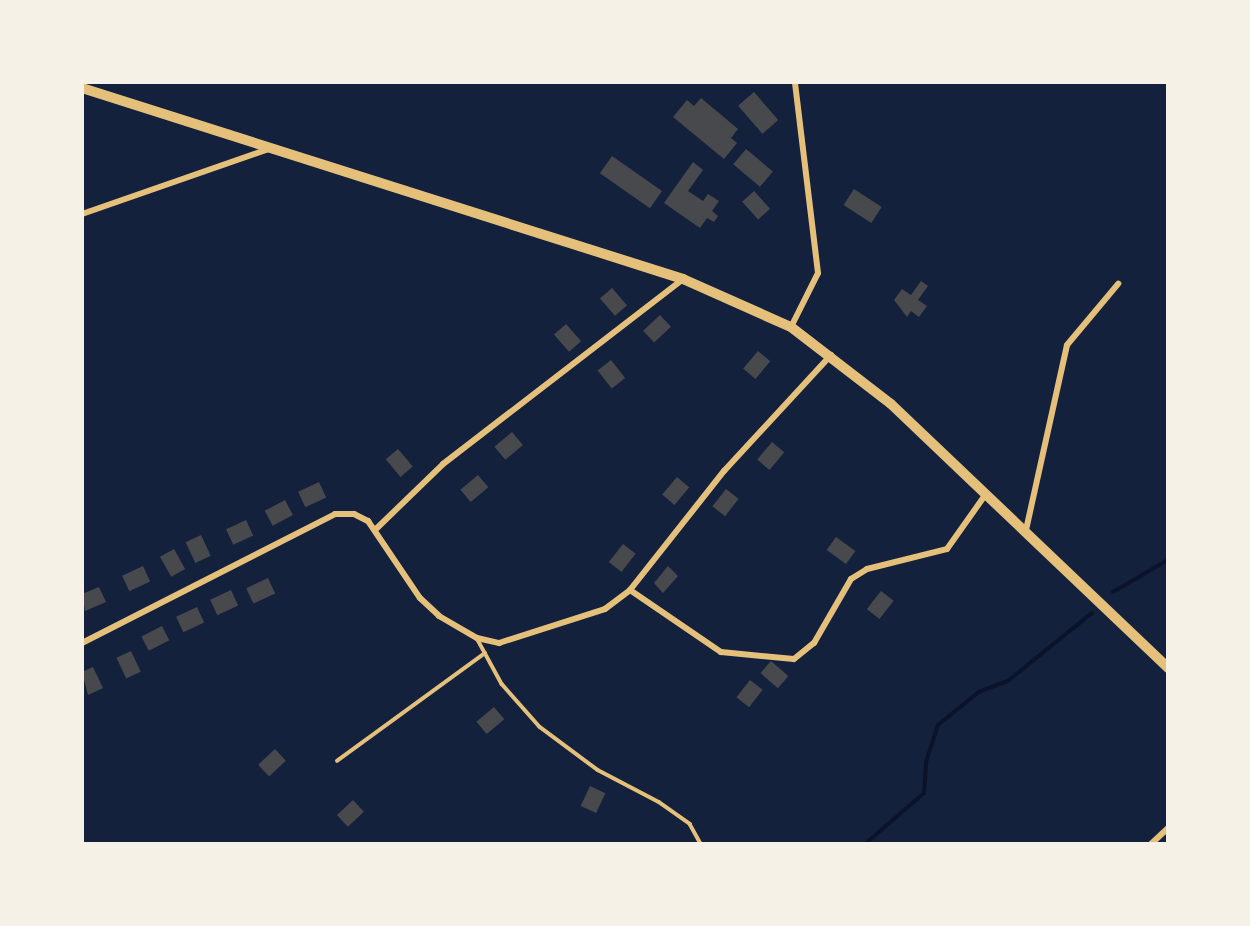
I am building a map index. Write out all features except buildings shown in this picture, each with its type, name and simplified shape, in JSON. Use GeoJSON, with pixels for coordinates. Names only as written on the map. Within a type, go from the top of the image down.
{"type":"FeatureCollection","features":[{"type":"Feature","properties":{"kind":"main road"},"geometry":{"type":"LineString","coordinates":[[82,88],[683,279],[791,327],[831,355],[891,404],[1168,668]]}},
{"type":"Feature","properties":{"kind":"street"},"geometry":{"type":"LineString","coordinates":[[791,327],[818,273],[795,82]]}},
{"type":"Feature","properties":{"kind":"street"},"geometry":{"type":"LineString","coordinates":[[82,214],[271,148]]}},
{"type":"Feature","properties":{"kind":"street"},"geometry":{"type":"LineString","coordinates":[[376,529],[453,456],[683,279]]}},
{"type":"Feature","properties":{"kind":"street"},"geometry":{"type":"LineString","coordinates":[[1026,530],[1067,345],[1118,284]]}},
{"type":"Feature","properties":{"kind":"street"},"geometry":{"type":"LineString","coordinates":[[82,643],[335,514],[354,514],[376,529],[420,598],[439,616],[477,638],[499,643],[532,635],[605,609],[630,590],[724,471],[831,355]]}},
{"type":"Feature","properties":{"kind":"street"},"geometry":{"type":"LineString","coordinates":[[630,590],[721,652],[794,659],[814,643],[851,579],[867,569],[947,549],[986,493]]}},
{"type":"Feature","properties":{"kind":"street"},"geometry":{"type":"LineString","coordinates":[[1151,844],[1168,828]]}},
{"type":"Feature","properties":{"kind":"lane"},"geometry":{"type":"LineString","coordinates":[[477,638],[502,684],[540,727],[598,770],[659,802],[690,824],[701,844]]}},
{"type":"Feature","properties":{"kind":"lane"},"geometry":{"type":"LineString","coordinates":[[337,761],[485,653]]}},
{"type":"Feature","properties":{"kind":"waterway"},"geometry":{"type":"LineString","coordinates":[[1113,592],[1168,560]]}},
{"type":"Feature","properties":{"kind":"waterway"},"geometry":{"type":"LineString","coordinates":[[865,844],[924,793],[926,762],[938,725],[979,692],[1008,681],[1092,613]]}}]}
